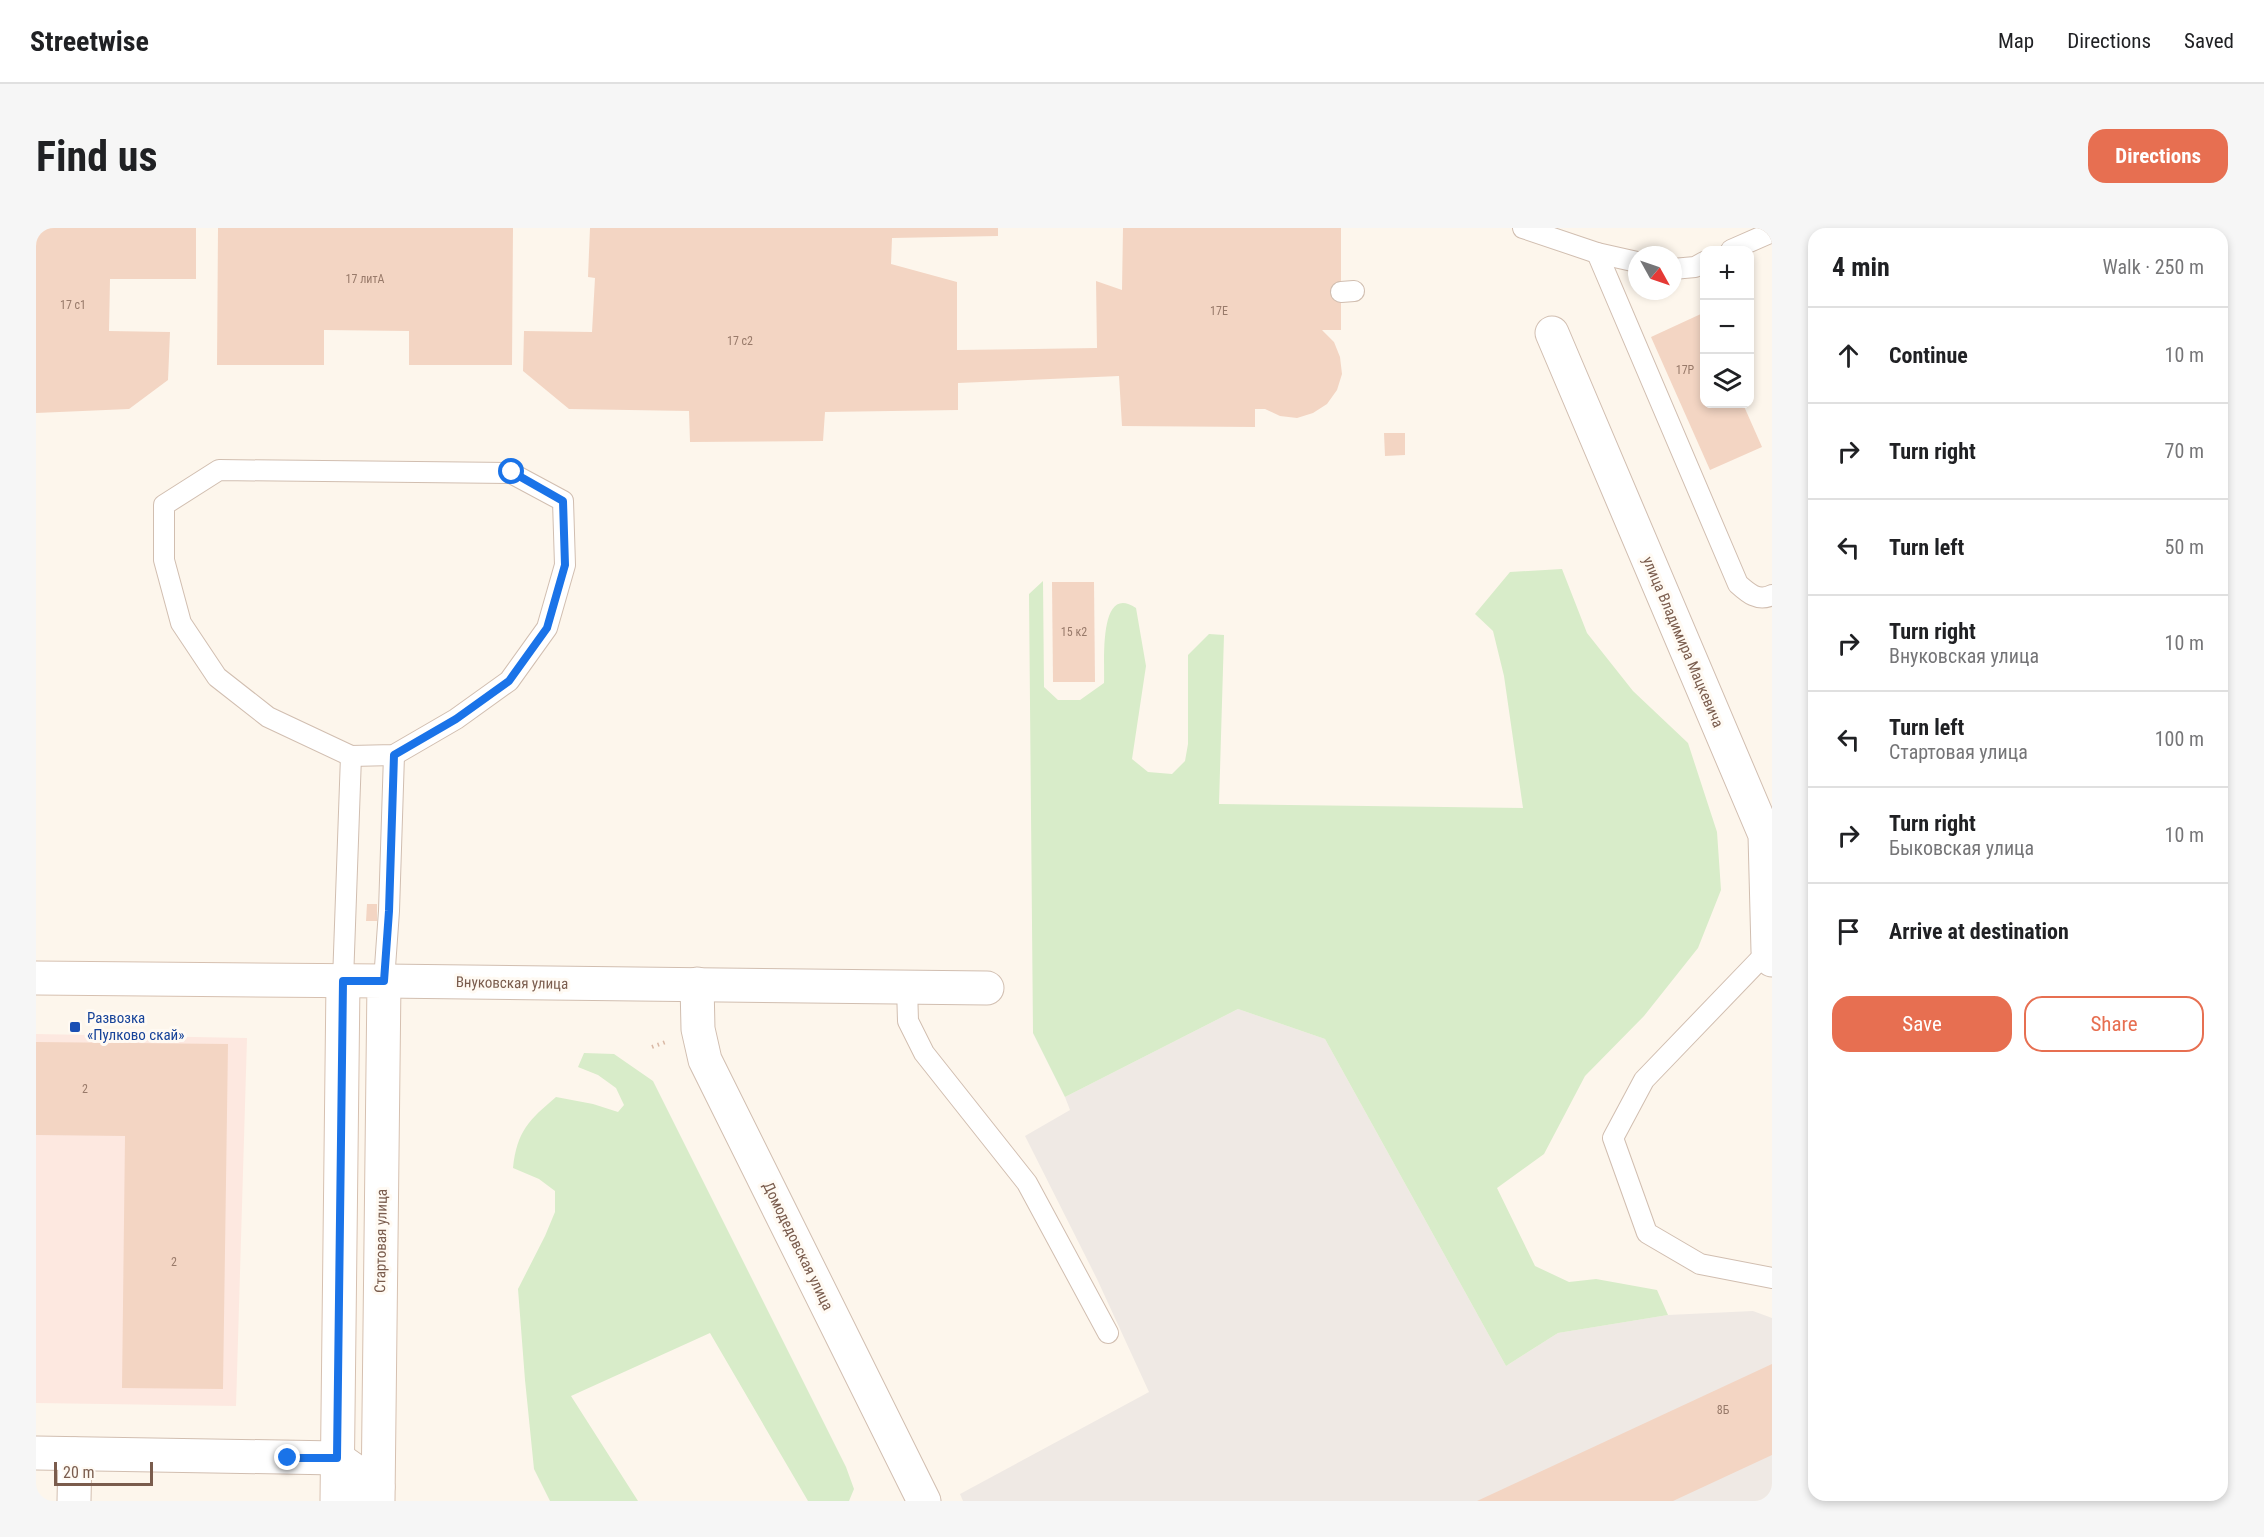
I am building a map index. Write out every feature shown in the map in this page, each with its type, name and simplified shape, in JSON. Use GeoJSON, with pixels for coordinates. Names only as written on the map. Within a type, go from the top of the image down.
{"type":"FeatureCollection","features":[{"type":"Feature","properties":{"kind":"street","name":"улица Владимира Мацкевича"},"geometry":{"type":"LineString","coordinates":[[1552,333],[1765,835],[1770,956]]}},
{"type":"Feature","properties":{"kind":"street","name":"Внуковская улица"},"geometry":{"type":"LineString","coordinates":[[36,978],[987,988]]}},
{"type":"Feature","properties":{"kind":"street"},"geometry":{"type":"LineString","coordinates":[[337,1501],[343,981]]}},
{"type":"Feature","properties":{"kind":"street","name":"Стартовая улица"},"geometry":{"type":"LineString","coordinates":[[378,1494],[384,981]]}},
{"type":"Feature","properties":{"kind":"street","name":"Домодедовская улица"},"geometry":{"type":"LineString","coordinates":[[697,984],[698,1029],[705,1060],[924,1501]]}},
{"type":"Feature","properties":{"kind":"street"},"geometry":{"type":"LineString","coordinates":[[36,1453],[337,1458],[378,1494]]}},
{"type":"Feature","properties":{"kind":"street"},"geometry":{"type":"LineString","coordinates":[[74,1501],[75,1454]]}},
{"type":"Feature","properties":{"kind":"street"},"geometry":{"type":"LineString","coordinates":[[349,1501],[378,1494]]}},
{"type":"Feature","properties":{"kind":"lane"},"geometry":{"type":"LineString","coordinates":[[1523,228],[1597,253],[1628,260]]}},
{"type":"Feature","properties":{"kind":"lane"},"geometry":{"type":"LineString","coordinates":[[1740,246],[1772,232]]}},
{"type":"Feature","properties":{"kind":"lane"},"geometry":{"type":"LineString","coordinates":[[1597,253],[1738,584],[1751,596],[1767,598],[1772,596]]}},
{"type":"Feature","properties":{"kind":"lane"},"geometry":{"type":"LineString","coordinates":[[1682,268],[1700,264]]}},
{"type":"Feature","properties":{"kind":"lane"},"geometry":{"type":"LineString","coordinates":[[219,470],[512,472],[563,501],[565,565],[547,628],[509,681],[456,719],[394,755],[351,756],[268,717],[217,677],[181,623],[164,560],[164,505],[219,470]]}},
{"type":"Feature","properties":{"kind":"lane"},"geometry":{"type":"LineString","coordinates":[[384,981],[389,911],[394,755]]}},
{"type":"Feature","properties":{"kind":"lane"},"geometry":{"type":"LineString","coordinates":[[343,981],[351,756]]}},
{"type":"Feature","properties":{"kind":"lane"},"geometry":{"type":"LineString","coordinates":[[1770,956],[1644,1080],[1613,1138],[1647,1233],[1700,1264],[1772,1278]]}},
{"type":"Feature","properties":{"kind":"lane"},"geometry":{"type":"LineString","coordinates":[[907,987],[908,1021],[924,1053],[1027,1183],[1108,1333]]}},
{"type":"Feature","properties":{"kind":"shaded area"},"geometry":{"type":"Polygon","coordinates":[[[1238,1009],[1325,1039],[1506,1366],[1558,1333],[1668,1315],[1753,1311],[1772,1318],[1772,1501],[963,1501],[960,1494],[1149,1392],[1097,1279],[1025,1136],[1070,1110],[1065,1097],[1238,1009]]]}},
{"type":"Feature","properties":{"kind":"shaded area"},"geometry":{"type":"Polygon","coordinates":[[[36,1034],[247,1038],[236,1406],[36,1403],[36,1034]]]}},
{"type":"Feature","properties":{"kind":"green space"},"geometry":{"type":"Polygon","coordinates":[[[1562,569],[1587,633],[1633,691],[1688,743],[1717,832],[1721,890],[1698,948],[1644,1016],[1585,1076],[1544,1154],[1497,1188],[1535,1266],[1569,1282],[1596,1279],[1657,1290],[1668,1315],[1558,1333],[1506,1366],[1325,1039],[1238,1009],[1065,1097],[1033,1033],[1029,594],[1043,581],[1044,687],[1058,700],[1080,700],[1104,683],[1106,628],[1109,615],[1115,606],[1124,603],[1136,608],[1146,666],[1132,759],[1148,772],[1172,774],[1185,761],[1188,744],[1188,655],[1209,634],[1224,635],[1219,804],[1523,808],[1504,676],[1493,631],[1475,614],[1510,572],[1562,569]]]}},
{"type":"Feature","properties":{"kind":"green space"},"geometry":{"type":"Polygon","coordinates":[[[584,1053],[614,1054],[653,1081],[846,1467],[854,1489],[849,1501],[808,1501],[710,1333],[571,1396],[638,1501],[550,1501],[534,1469],[518,1289],[555,1212],[555,1191],[539,1179],[513,1168],[521,1135],[538,1113],[556,1097],[593,1104],[618,1112],[624,1105],[616,1088],[598,1075],[578,1067],[584,1053]]]}},
{"type":"Feature","properties":{"kind":"building"},"geometry":{"type":"Polygon","coordinates":[[[36,228],[196,228],[196,279],[110,279],[109,331],[170,332],[168,380],[129,409],[36,413],[36,228]]]}},
{"type":"Feature","properties":{"kind":"building"},"geometry":{"type":"Polygon","coordinates":[[[218,228],[513,228],[512,365],[409,365],[409,331],[324,330],[324,365],[217,365],[218,228]]]}},
{"type":"Feature","properties":{"kind":"building"},"geometry":{"type":"Polygon","coordinates":[[[590,228],[998,228],[998,236],[892,238],[891,264],[957,282],[957,350],[1097,348],[1096,281],[1122,290],[1123,228],[1341,228],[1341,330],[1322,330],[1334,342],[1340,357],[1342,374],[1337,390],[1327,404],[1313,413],[1297,418],[1280,416],[1265,409],[1255,409],[1255,427],[1122,426],[1119,376],[958,383],[958,410],[825,412],[823,441],[690,442],[689,411],[569,409],[523,371],[524,331],[592,332],[595,278],[588,277],[590,228]]]}},
{"type":"Feature","properties":{"kind":"building"},"geometry":{"type":"Polygon","coordinates":[[[1700,314],[1700,408],[1745,408],[1762,447],[1710,470],[1651,337],[1700,314]]]}},
{"type":"Feature","properties":{"kind":"building"},"geometry":{"type":"Polygon","coordinates":[[[1384,433],[1405,433],[1405,455],[1385,456],[1384,433]]]}},
{"type":"Feature","properties":{"kind":"building"},"geometry":{"type":"Polygon","coordinates":[[[1052,582],[1094,582],[1095,682],[1053,682],[1052,582]]]}},
{"type":"Feature","properties":{"kind":"building"},"geometry":{"type":"Polygon","coordinates":[[[367,904],[377,904],[377,921],[366,921],[367,904]]]}},
{"type":"Feature","properties":{"kind":"building"},"geometry":{"type":"Polygon","coordinates":[[[36,1042],[228,1044],[223,1389],[122,1388],[125,1136],[36,1135],[36,1042]]]}},
{"type":"Feature","properties":{"kind":"building"},"geometry":{"type":"Polygon","coordinates":[[[1772,1364],[1772,1455],[1673,1501],[1477,1501],[1772,1364]]]}},
{"type":"Feature","properties":{"kind":"place","name":"Развозка «Пулково скай»"},"geometry":{"type":"Point","coordinates":[75,1027]}},
{"type":"Feature","properties":{"kind":"route"},"geometry":{"type":"LineString","coordinates":[[288,1458],[337,1458],[343,981],[384,981],[389,911],[394,755],[456,719],[509,681],[547,628],[565,565],[563,501],[512,472]]}}]}
